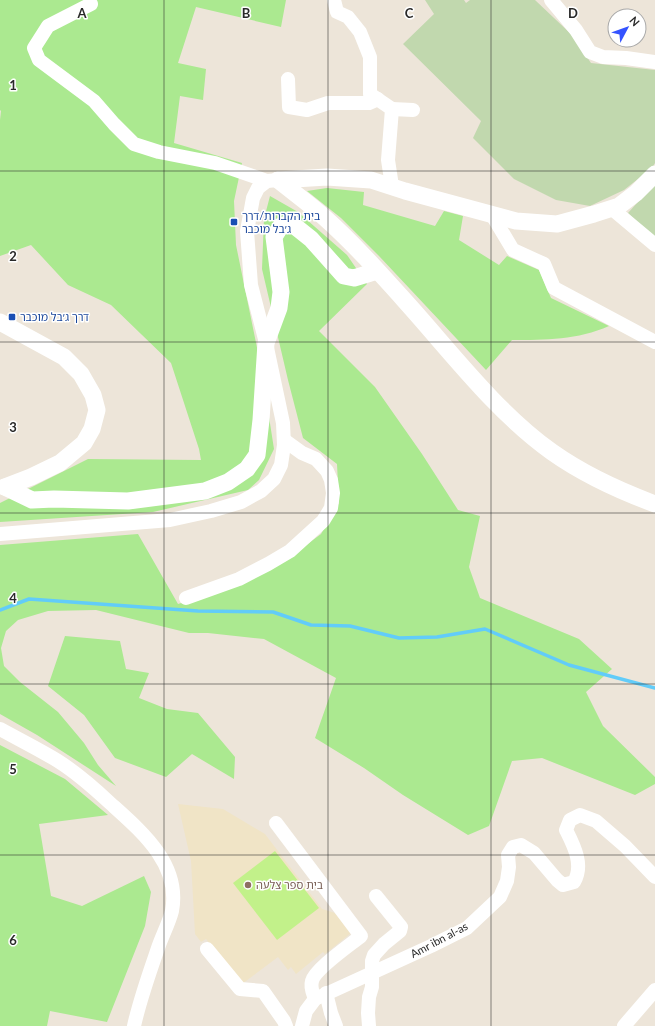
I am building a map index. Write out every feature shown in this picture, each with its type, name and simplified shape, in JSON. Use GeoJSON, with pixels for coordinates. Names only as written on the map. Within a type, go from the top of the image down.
{"type":"FeatureCollection","features":[{"type":"Feature","properties":{"kind":"street"},"geometry":{"type":"LineString","coordinates":[[334,0],[337,12],[348,17],[360,32],[370,57],[370,94],[392,109],[413,110]]}},
{"type":"Feature","properties":{"kind":"street"},"geometry":{"type":"LineString","coordinates":[[551,0],[576,30],[590,52],[602,57],[626,58],[655,62]]}},
{"type":"Feature","properties":{"kind":"street"},"geometry":{"type":"LineString","coordinates":[[91,4],[48,26],[34,48],[39,60],[94,101],[134,144],[160,152],[216,164],[273,180],[327,177],[371,180],[516,222],[557,224],[619,206],[636,193],[655,174]]}},
{"type":"Feature","properties":{"kind":"street"},"geometry":{"type":"LineString","coordinates":[[288,79],[289,107],[307,110],[328,103],[369,103],[378,99]]}},
{"type":"Feature","properties":{"kind":"street"},"geometry":{"type":"LineString","coordinates":[[392,109],[388,160],[392,186]]}},
{"type":"Feature","properties":{"kind":"street"},"geometry":{"type":"LineString","coordinates":[[273,180],[325,217],[404,300],[498,405],[526,431],[553,452],[589,474],[632,495],[655,504]]}},
{"type":"Feature","properties":{"kind":"street"},"geometry":{"type":"LineString","coordinates":[[0,534],[170,520],[211,511],[241,502],[261,491],[274,479],[280,465],[284,440],[283,422],[266,343],[251,285],[247,231],[253,198],[258,188],[273,180]]}},
{"type":"Feature","properties":{"kind":"street"},"geometry":{"type":"LineString","coordinates":[[611,208],[655,245]]}},
{"type":"Feature","properties":{"kind":"street"},"geometry":{"type":"LineString","coordinates":[[492,215],[513,250],[544,264],[554,288],[655,342]]}},
{"type":"Feature","properties":{"kind":"street"},"geometry":{"type":"LineString","coordinates":[[3,488],[32,500],[54,499],[128,501],[205,491],[228,482],[247,470],[257,455],[266,343],[278,308],[281,292],[274,237],[280,226],[291,223],[311,239],[344,276],[354,278],[377,271]]}},
{"type":"Feature","properties":{"kind":"street"},"geometry":{"type":"LineString","coordinates":[[0,322],[64,357],[81,374],[93,395],[97,410],[92,429],[84,443],[60,463],[3,488]]}},
{"type":"Feature","properties":{"kind":"street"},"geometry":{"type":"LineString","coordinates":[[186,598],[239,580],[268,564],[290,551],[323,521],[331,508],[333,493],[331,480],[327,471],[316,459],[302,453],[284,440]]}},
{"type":"Feature","properties":{"kind":"street"},"geometry":{"type":"LineString","coordinates":[[0,729],[60,762],[92,787],[135,825],[150,841],[161,856],[167,868],[173,897],[172,912],[145,986],[134,1026]]}},
{"type":"Feature","properties":{"kind":"street","name":"Amr ibn al-as"},"geometry":{"type":"LineString","coordinates":[[321,996],[467,928],[500,897],[507,880],[509,867],[508,856],[513,847],[521,845],[534,853],[563,885],[574,882],[578,875],[578,861],[566,830],[570,820],[580,816],[596,821],[625,846],[655,877]]}},
{"type":"Feature","properties":{"kind":"street"},"geometry":{"type":"LineString","coordinates":[[276,823],[361,936],[318,971],[312,980],[311,989],[321,996],[331,1012],[336,1026]]}},
{"type":"Feature","properties":{"kind":"street"},"geometry":{"type":"LineString","coordinates":[[369,1026],[369,997],[372,987],[371,966],[374,955],[384,944],[400,931],[401,927],[376,896]]}},
{"type":"Feature","properties":{"kind":"street"},"geometry":{"type":"LineString","coordinates":[[207,949],[240,989],[263,992],[286,1026]]}},
{"type":"Feature","properties":{"kind":"street"},"geometry":{"type":"LineString","coordinates":[[624,1026],[655,990]]}},
{"type":"Feature","properties":{"kind":"street"},"geometry":{"type":"LineString","coordinates":[[302,1026],[306,1011],[321,996]]}},
{"type":"Feature","properties":{"kind":"shaded area","name":"בית ספר צלעה"},"geometry":{"type":"Polygon","coordinates":[[[178,804],[223,809],[265,834],[322,909],[335,913],[351,933],[325,954],[323,952],[296,974],[291,967],[288,970],[278,957],[242,984],[206,939],[201,942],[195,934],[191,861],[178,804]]]}},
{"type":"Feature","properties":{"kind":"green space"},"geometry":{"type":"Polygon","coordinates":[[[0,0],[286,0],[281,27],[196,7],[178,63],[206,69],[203,100],[180,96],[174,143],[242,163],[234,201],[236,245],[262,372],[274,449],[259,480],[248,490],[153,512],[0,522],[0,503],[88,459],[201,460],[199,449],[171,363],[111,305],[68,285],[31,245],[0,256],[0,0]]]}},
{"type":"Feature","properties":{"kind":"green space"},"geometry":{"type":"Polygon","coordinates":[[[425,0],[464,0],[466,3],[470,0],[535,0],[572,35],[591,63],[655,70],[655,163],[652,168],[624,190],[590,206],[556,200],[514,179],[473,138],[481,121],[403,44],[434,14],[425,0]]]}},
{"type":"Feature","properties":{"kind":"green space"},"geometry":{"type":"Polygon","coordinates":[[[655,183],[655,238],[653,239],[628,213],[655,183]]]}},
{"type":"Feature","properties":{"kind":"green space"},"geometry":{"type":"Polygon","coordinates":[[[327,188],[364,192],[363,205],[435,226],[444,211],[463,216],[459,240],[499,265],[507,256],[539,270],[551,298],[609,326],[597,331],[573,337],[512,340],[486,370],[379,256],[341,218],[307,191],[327,188]]]}},
{"type":"Feature","properties":{"kind":"green space"},"geometry":{"type":"Polygon","coordinates":[[[270,196],[298,212],[347,255],[367,284],[319,331],[375,387],[422,454],[458,510],[480,516],[469,567],[480,598],[579,639],[612,669],[586,692],[603,726],[655,777],[655,784],[635,795],[542,758],[512,761],[489,826],[468,835],[315,738],[336,678],[264,639],[208,633],[189,633],[96,610],[48,611],[18,620],[6,631],[1,648],[4,666],[20,682],[58,712],[84,743],[98,765],[116,786],[37,735],[0,714],[0,545],[138,534],[178,604],[242,584],[290,557],[321,534],[339,503],[337,464],[303,438],[262,269],[264,219],[270,196]]]}},
{"type":"Feature","properties":{"kind":"green space"},"geometry":{"type":"Polygon","coordinates":[[[65,636],[120,641],[126,669],[149,673],[139,698],[167,709],[198,713],[235,757],[234,779],[192,754],[166,777],[115,758],[84,715],[48,686],[65,636]]]}},
{"type":"Feature","properties":{"kind":"green space"},"geometry":{"type":"Polygon","coordinates":[[[0,745],[65,779],[108,815],[39,824],[51,896],[82,906],[144,876],[151,892],[145,926],[107,1022],[50,1011],[47,1026],[0,1026],[0,745]]]}},
{"type":"Feature","properties":{"kind":"green space"},"geometry":{"type":"Polygon","coordinates":[[[275,851],[319,908],[277,940],[233,883],[275,851]]]}},
{"type":"Feature","properties":{"kind":"waterway"},"geometry":{"type":"LineString","coordinates":[[0,610],[29,599],[198,611],[273,612],[311,625],[350,626],[399,638],[437,637],[485,629],[569,665],[655,688]]}},
{"type":"Feature","properties":{"kind":"place","name":"בית הקברות/דרך ג׳בל מוכבר"},"geometry":{"type":"Point","coordinates":[234,222]}},
{"type":"Feature","properties":{"kind":"place","name":"דרך ג׳בל מוכבר"},"geometry":{"type":"Point","coordinates":[12,317]}},
{"type":"Feature","properties":{"kind":"place","name":"בית ספר צלעה"},"geometry":{"type":"Point","coordinates":[248,885]}}]}
